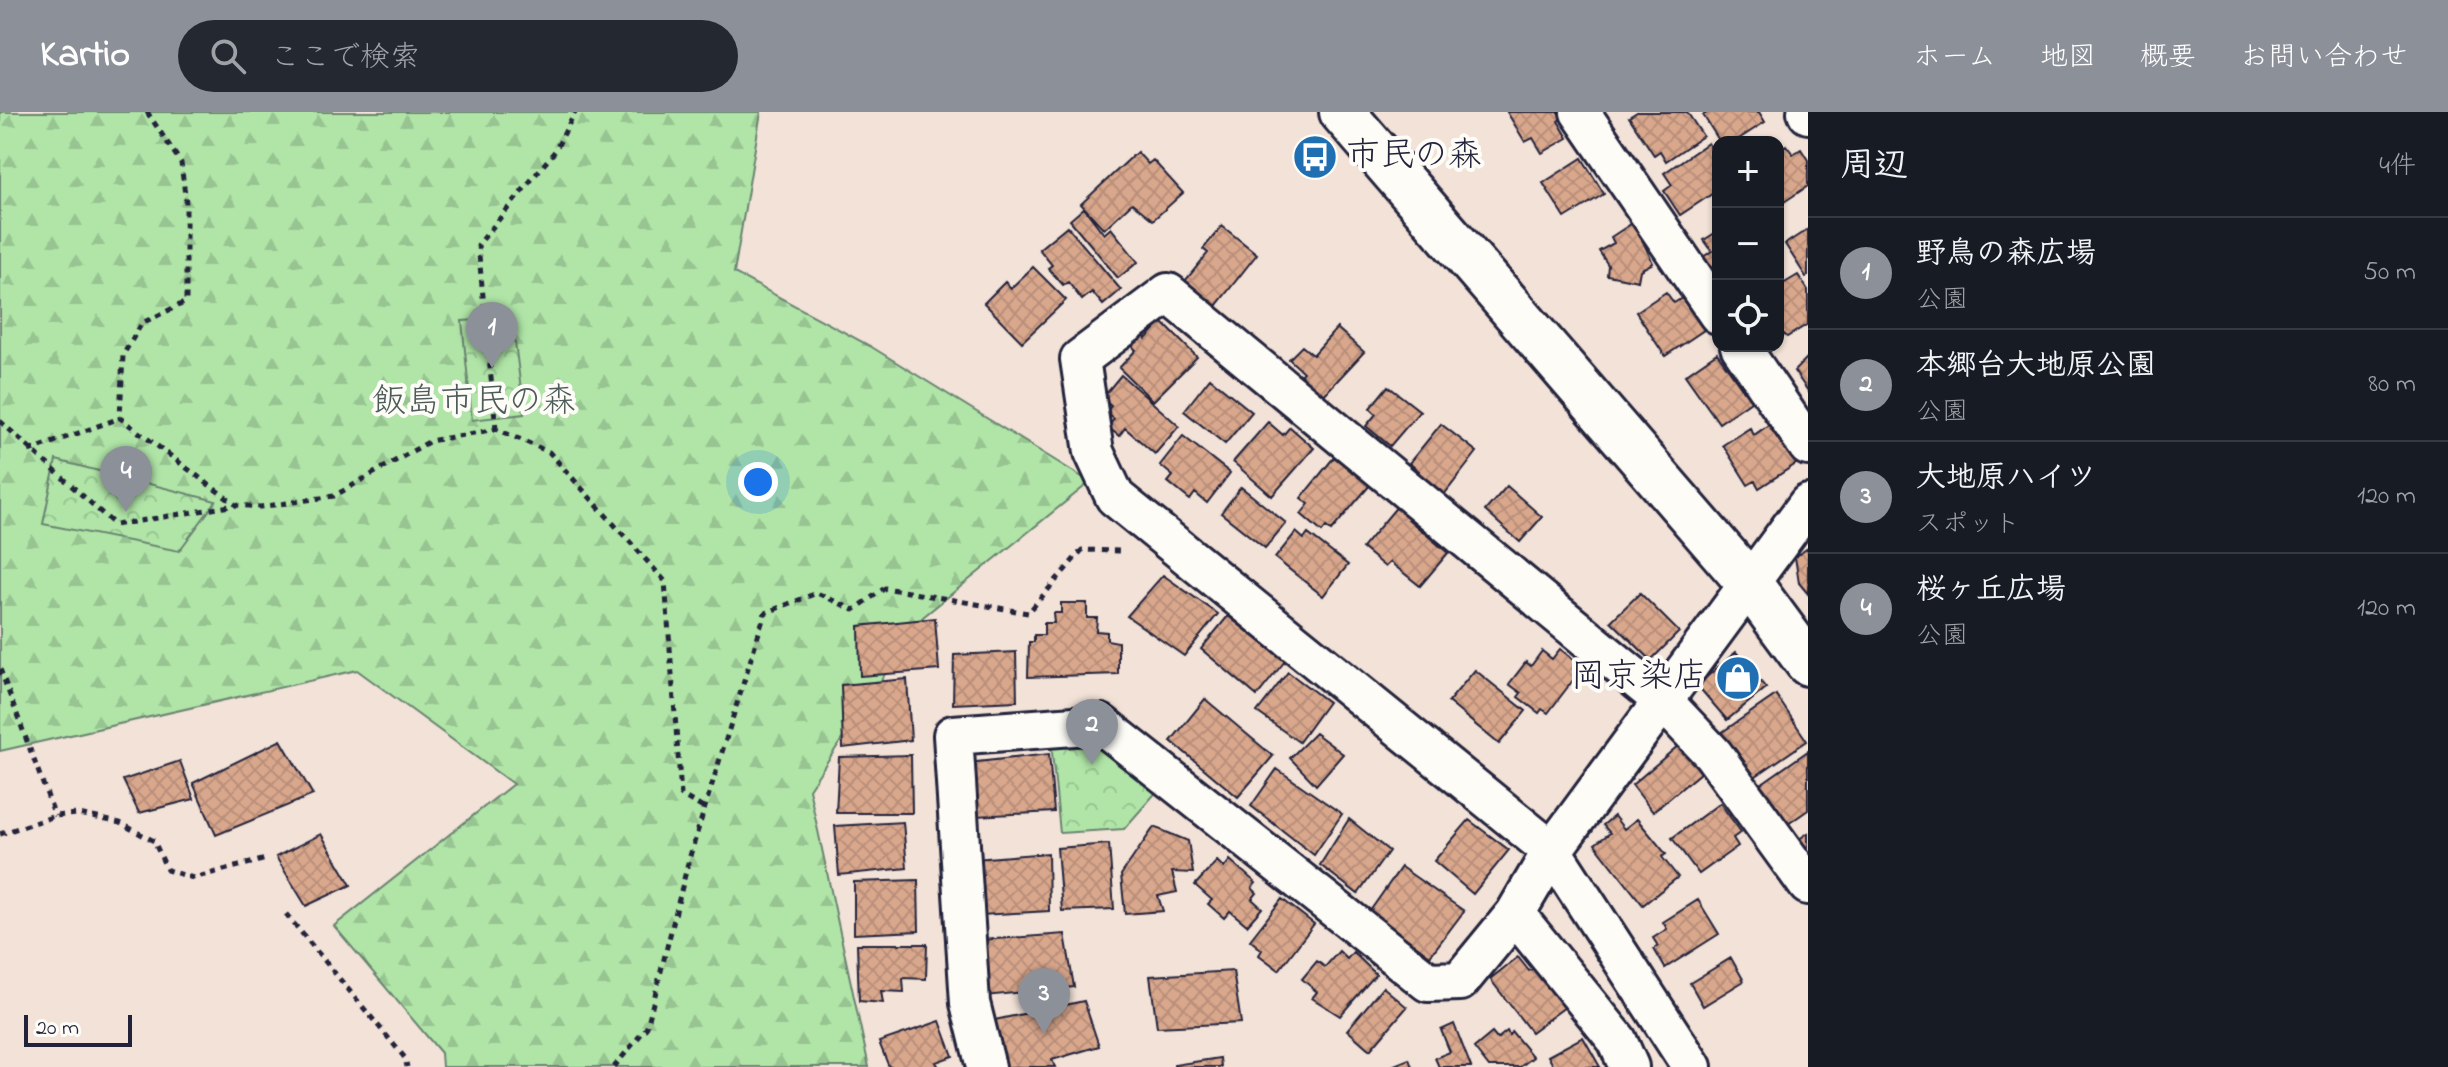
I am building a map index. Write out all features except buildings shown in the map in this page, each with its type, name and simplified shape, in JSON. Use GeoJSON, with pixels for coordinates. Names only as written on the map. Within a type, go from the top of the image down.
{"type":"FeatureCollection","features":[{"type":"Feature","properties":{"kind":"street"},"geometry":{"type":"LineString","coordinates":[[1342,112],[1749,583],[1808,663]]}},
{"type":"Feature","properties":{"kind":"street"},"geometry":{"type":"LineString","coordinates":[[1580,112],[1712,305]]}},
{"type":"Feature","properties":{"kind":"street"},"geometry":{"type":"LineString","coordinates":[[1692,1067],[1552,851],[1115,497],[1094,452],[1080,359],[1168,293],[1663,701],[1713,754],[1808,885]]}},
{"type":"Feature","properties":{"kind":"street"},"geometry":{"type":"LineString","coordinates":[[1744,352],[1808,446]]}},
{"type":"Feature","properties":{"kind":"street"},"geometry":{"type":"LineString","coordinates":[[986,1067],[970,1003],[953,735],[1101,724],[1428,982],[1460,981],[1515,914],[1552,851],[1808,504]]}},
{"type":"Feature","properties":{"kind":"street"},"geometry":{"type":"LineString","coordinates":[[1515,914],[1617,1040],[1629,1067]]}},
{"type":"Feature","properties":{"kind":"path"},"geometry":{"type":"LineString","coordinates":[[120,418],[123,355],[129,344],[142,323],[186,302],[186,203],[181,163],[147,112]]}},
{"type":"Feature","properties":{"kind":"path"},"geometry":{"type":"LineString","coordinates":[[496,429],[478,245],[555,151],[575,112]]}},
{"type":"Feature","properties":{"kind":"path"},"geometry":{"type":"LineString","coordinates":[[29,451],[120,418]]}},
{"type":"Feature","properties":{"kind":"path"},"geometry":{"type":"LineString","coordinates":[[120,418],[236,505]]}},
{"type":"Feature","properties":{"kind":"path"},"geometry":{"type":"LineString","coordinates":[[0,421],[29,451],[115,525],[236,505],[260,507],[334,496],[430,441],[496,429],[549,452],[665,581],[681,795],[705,809]]}},
{"type":"Feature","properties":{"kind":"path"},"geometry":{"type":"LineString","coordinates":[[614,1067],[647,1027],[705,809],[765,613],[817,593],[854,610],[885,588],[1028,613],[1082,550],[1160,551],[1170,543]]}},
{"type":"Feature","properties":{"kind":"path"},"geometry":{"type":"LineString","coordinates":[[0,669],[55,816]]}},
{"type":"Feature","properties":{"kind":"path"},"geometry":{"type":"LineString","coordinates":[[0,834],[55,816],[79,814],[120,823],[154,841],[167,870],[193,878],[266,859]]}},
{"type":"Feature","properties":{"kind":"path"},"geometry":{"type":"LineString","coordinates":[[286,914],[405,1058],[407,1067]]}},
{"type":"Feature","properties":{"kind":"green space","name":"飯島市民の森"},"geometry":{"type":"Polygon","coordinates":[[[0,112],[761,112],[734,273],[870,346],[1090,482],[923,617],[809,789],[869,1067],[442,1067],[441,1053],[334,926],[513,784],[357,670],[0,751],[0,112]]]}},
{"type":"Feature","properties":{"kind":"green space"},"geometry":{"type":"Polygon","coordinates":[[[512,318],[524,414],[472,420],[462,321],[512,318]]]}},
{"type":"Feature","properties":{"kind":"green space"},"geometry":{"type":"Polygon","coordinates":[[[56,460],[216,501],[179,551],[43,524],[56,460]]]}},
{"type":"Feature","properties":{"kind":"green space"},"geometry":{"type":"Polygon","coordinates":[[[1094,737],[1160,788],[1124,829],[1060,833],[1051,742],[1094,737]]]}},
{"type":"Feature","properties":{"kind":"place","name":"市民の森"},"geometry":{"type":"Point","coordinates":[1315,157]}},
{"type":"Feature","properties":{"kind":"place","name":"野鳥の森広場"},"geometry":{"type":"Point","coordinates":[492,368]}},
{"type":"Feature","properties":{"kind":"place","name":"桜ヶ丘広場"},"geometry":{"type":"Point","coordinates":[126,512]}},
{"type":"Feature","properties":{"kind":"place","name":"岡京染店"},"geometry":{"type":"Point","coordinates":[1738,678]}},
{"type":"Feature","properties":{"kind":"place","name":"本郷台大地原公園"},"geometry":{"type":"Point","coordinates":[1092,765]}},
{"type":"Feature","properties":{"kind":"place","name":"大地原ハイツ"},"geometry":{"type":"Point","coordinates":[1044,1034]}}]}
